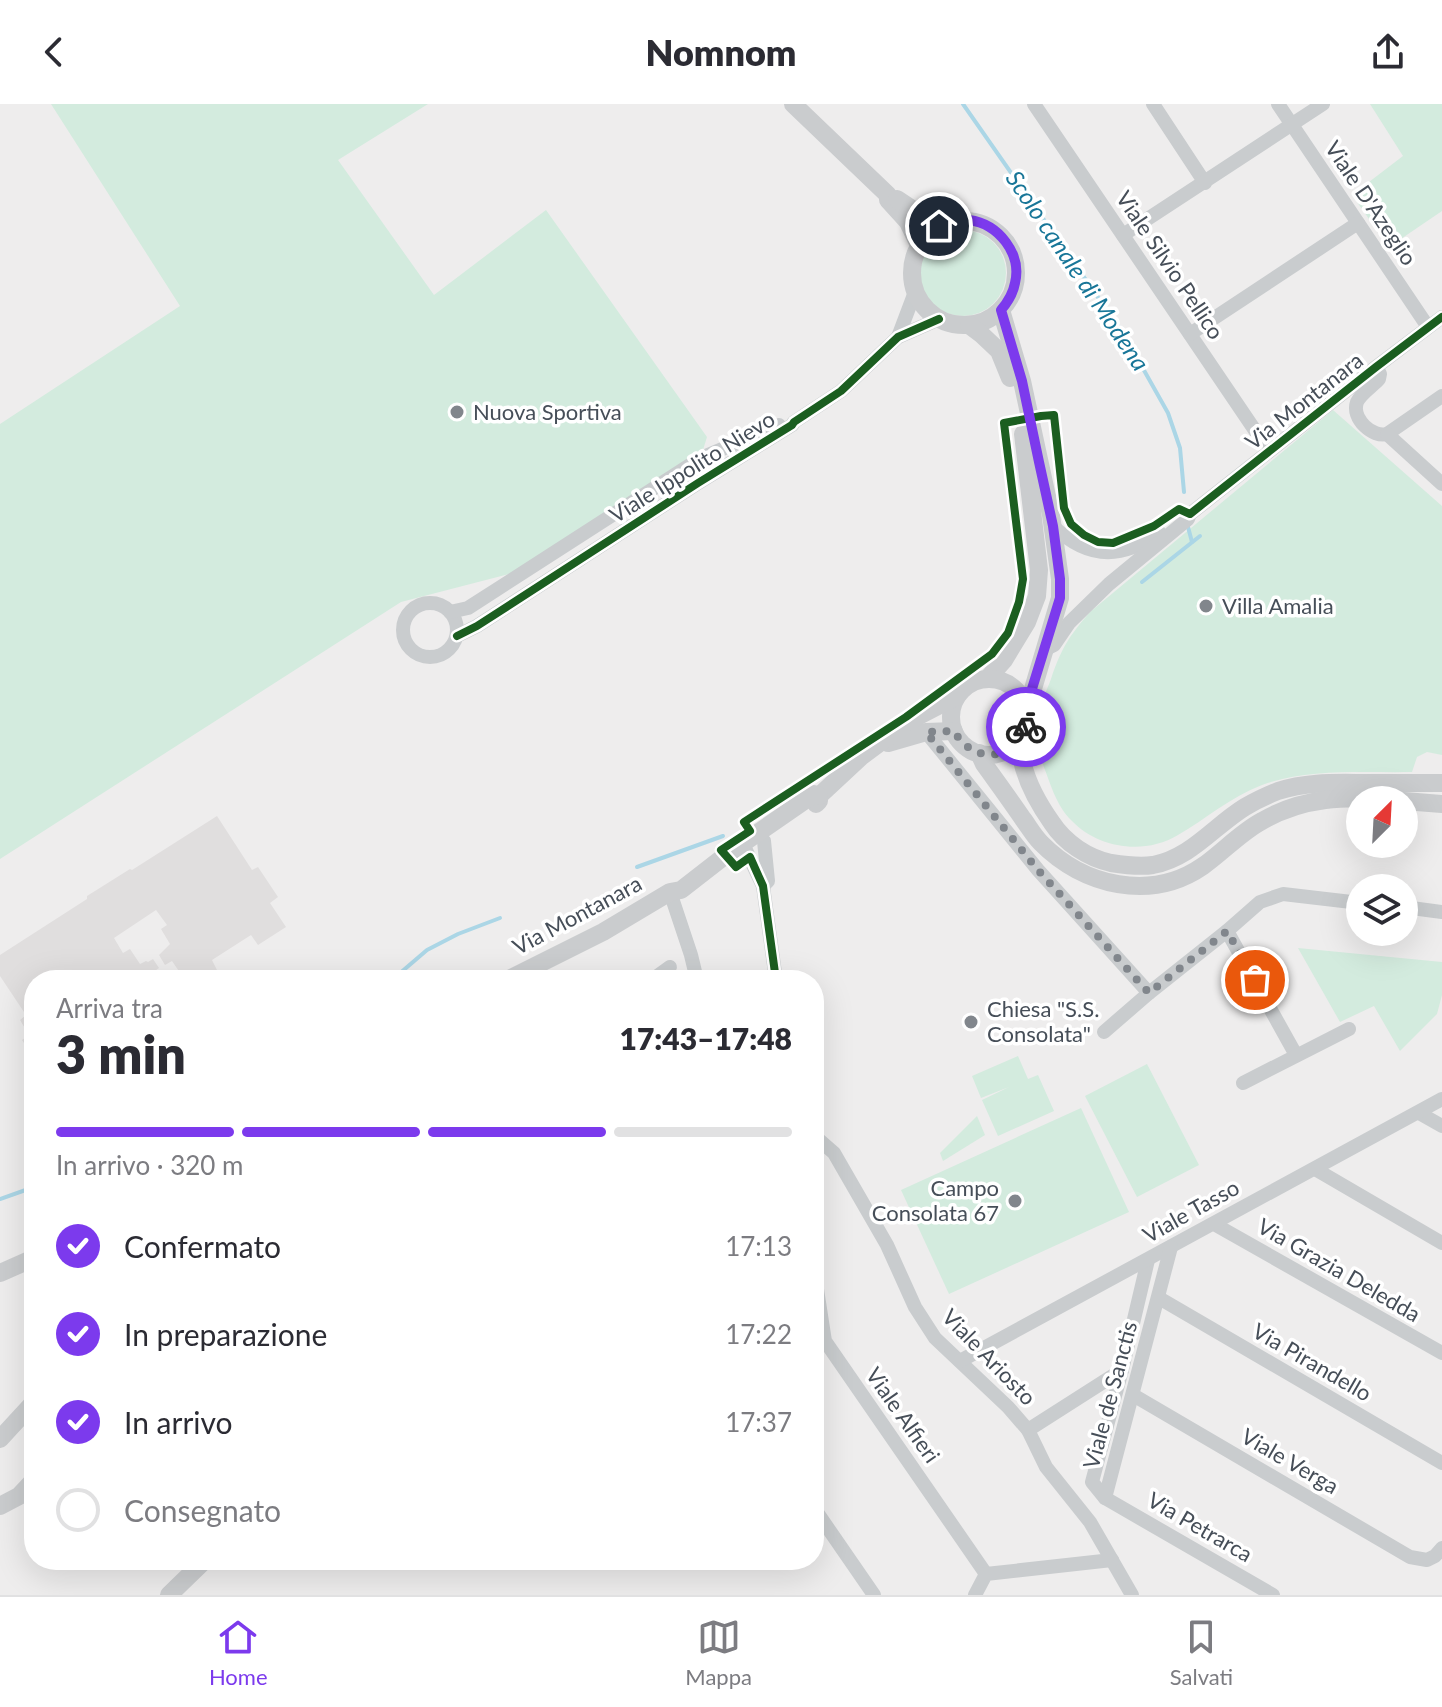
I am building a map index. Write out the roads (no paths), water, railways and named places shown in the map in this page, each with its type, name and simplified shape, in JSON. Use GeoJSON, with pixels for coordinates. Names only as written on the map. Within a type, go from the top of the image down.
{"type":"FeatureCollection","features":[{"type":"Feature","properties":{"kind":"main road"},"geometry":{"type":"LineString","coordinates":[[793,104],[888,195],[918,213],[952,221],[969,220],[999,234],[1010,247],[1016,263],[1016,280],[1011,297],[1001,310],[986,321],[969,325],[939,319],[920,303],[915,292],[911,276],[912,260],[919,245],[927,234],[952,221]]}},
{"type":"Feature","properties":{"kind":"main road"},"geometry":{"type":"LineString","coordinates":[[888,195],[888,200],[908,222],[919,245]]}},
{"type":"Feature","properties":{"kind":"main road"},"geometry":{"type":"LineString","coordinates":[[1001,310],[1022,381],[1053,526],[1060,598],[1027,709],[1027,725],[1012,748],[991,755],[979,753],[964,745],[954,731],[951,719],[952,707],[965,687],[988,678],[1013,687],[1027,709]]}},
{"type":"Feature","properties":{"kind":"main road"},"geometry":{"type":"LineString","coordinates":[[969,325],[999,351],[1019,401],[1039,570],[1037,596],[1027,622],[1004,660],[988,678]]}},
{"type":"Feature","properties":{"kind":"main road","name":"Via Montanara"},"geometry":{"type":"LineString","coordinates":[[745,848],[764,841],[819,801],[819,796],[862,756],[909,721],[957,696]]}},
{"type":"Feature","properties":{"kind":"main road","name":"Via Montanara"},"geometry":{"type":"LineString","coordinates":[[874,748],[926,732],[954,731]]}},
{"type":"Feature","properties":{"kind":"main road"},"geometry":{"type":"LineString","coordinates":[[1020,739],[1025,773],[1040,807],[1057,831],[1080,851],[1101,861],[1126,866],[1153,865],[1179,856],[1245,807],[1279,791],[1316,783],[1442,783]]}},
{"type":"Feature","properties":{"kind":"main road"},"geometry":{"type":"LineString","coordinates":[[979,753],[1040,842],[1067,866],[1098,881],[1134,886],[1168,882],[1200,868],[1261,821],[1294,806],[1328,798],[1346,799]]}},
{"type":"Feature","properties":{"kind":"main road","name":"Via Montanara"},"geometry":{"type":"LineString","coordinates":[[527,970],[603,932],[670,892],[684,898],[814,794],[819,796]]}},
{"type":"Feature","properties":{"kind":"main road"},"geometry":{"type":"LineString","coordinates":[[1418,802],[1442,804]]}},
{"type":"Feature","properties":{"kind":"main road"},"geometry":{"type":"LineString","coordinates":[[0,1273],[24,1262]]}},
{"type":"Feature","properties":{"kind":"main road"},"geometry":{"type":"LineString","coordinates":[[0,1439],[24,1414]]}},
{"type":"Feature","properties":{"kind":"main road"},"geometry":{"type":"LineString","coordinates":[[0,1506],[24,1491]]}},
{"type":"Feature","properties":{"kind":"main road"},"geometry":{"type":"LineString","coordinates":[[169,1595],[195,1570]]}},
{"type":"Feature","properties":{"kind":"street","name":"Viale Silvio Pellico"},"geometry":{"type":"LineString","coordinates":[[1034,104],[1269,451]]}},
{"type":"Feature","properties":{"kind":"street"},"geometry":{"type":"LineString","coordinates":[[1153,104],[1205,183]]}},
{"type":"Feature","properties":{"kind":"street","name":"Viale D'Azeglio"},"geometry":{"type":"LineString","coordinates":[[1278,104],[1428,327]]}},
{"type":"Feature","properties":{"kind":"street"},"geometry":{"type":"LineString","coordinates":[[1123,235],[1323,104]]}},
{"type":"Feature","properties":{"kind":"street"},"geometry":{"type":"LineString","coordinates":[[1190,334],[1358,223]]}},
{"type":"Feature","properties":{"kind":"street","name":"Viale Ippolito Nievo"},"geometry":{"type":"LineString","coordinates":[[898,337],[915,292]]}},
{"type":"Feature","properties":{"kind":"street","name":"Via Montanara"},"geometry":{"type":"LineString","coordinates":[[1044,650],[1054,645],[1069,623],[1088,604],[1188,519],[1190,514],[1442,317]]}},
{"type":"Feature","properties":{"kind":"street","name":"Viale Ippolito Nievo"},"geometry":{"type":"LineString","coordinates":[[457,636],[792,425],[841,391],[898,337],[939,319]]}},
{"type":"Feature","properties":{"kind":"street"},"geometry":{"type":"LineString","coordinates":[[1376,367],[1379,379],[1360,397],[1356,410],[1372,431],[1382,436],[1442,396]]}},
{"type":"Feature","properties":{"kind":"street","name":"Viale Ippolito Nievo"},"geometry":{"type":"LineString","coordinates":[[450,612],[468,608],[701,458],[794,422]]}},
{"type":"Feature","properties":{"kind":"street"},"geometry":{"type":"LineString","coordinates":[[1387,434],[1442,484]]}},
{"type":"Feature","properties":{"kind":"street","name":"Via Montanara"},"geometry":{"type":"LineString","coordinates":[[1053,526],[1081,547],[1113,553],[1136,547],[1184,514],[1190,514]]}},
{"type":"Feature","properties":{"kind":"street"},"geometry":{"type":"LineString","coordinates":[[431,603],[450,612],[456,623],[457,636],[449,649],[439,656],[424,657],[407,645],[403,628],[406,619],[417,607],[431,603]]}},
{"type":"Feature","properties":{"kind":"street"},"geometry":{"type":"LineString","coordinates":[[926,732],[1038,870],[1149,993]]}},
{"type":"Feature","properties":{"kind":"street"},"geometry":{"type":"LineString","coordinates":[[763,886],[768,881],[764,841]]}},
{"type":"Feature","properties":{"kind":"street"},"geometry":{"type":"LineString","coordinates":[[745,848],[763,886],[775,970]]}},
{"type":"Feature","properties":{"kind":"street"},"geometry":{"type":"LineString","coordinates":[[670,892],[695,970]]}},
{"type":"Feature","properties":{"kind":"street"},"geometry":{"type":"LineString","coordinates":[[1104,1032],[1260,902],[1283,894],[1346,901]]}},
{"type":"Feature","properties":{"kind":"street"},"geometry":{"type":"LineString","coordinates":[[1418,909],[1442,912]]}},
{"type":"Feature","properties":{"kind":"street"},"geometry":{"type":"LineString","coordinates":[[1227,931],[1296,1055]]}},
{"type":"Feature","properties":{"kind":"street"},"geometry":{"type":"LineString","coordinates":[[666,970],[670,967]]}},
{"type":"Feature","properties":{"kind":"street"},"geometry":{"type":"LineString","coordinates":[[1243,1083],[1349,1029]]}},
{"type":"Feature","properties":{"kind":"street","name":"Viale Tasso"},"geometry":{"type":"LineString","coordinates":[[960,1361],[1442,1099]]}},
{"type":"Feature","properties":{"kind":"street"},"geometry":{"type":"LineString","coordinates":[[1419,1113],[1442,1126]]}},
{"type":"Feature","properties":{"kind":"street","name":"Viale Ariosto"},"geometry":{"type":"LineString","coordinates":[[824,1147],[834,1153],[887,1245],[915,1307],[935,1338],[1028,1430],[1046,1467],[1090,1522],[1132,1595]]}},
{"type":"Feature","properties":{"kind":"street"},"geometry":{"type":"LineString","coordinates":[[1315,1169],[1442,1243]]}},
{"type":"Feature","properties":{"kind":"street","name":"Via Grazia Deledda"},"geometry":{"type":"LineString","coordinates":[[1214,1224],[1442,1353]]}},
{"type":"Feature","properties":{"kind":"street","name":"Viale de Sanctis"},"geometry":{"type":"LineString","coordinates":[[1105,1498],[1171,1247]]}},
{"type":"Feature","properties":{"kind":"street","name":"Viale de Sanctis"},"geometry":{"type":"LineString","coordinates":[[1105,1498],[1092,1482],[1148,1260]]}},
{"type":"Feature","properties":{"kind":"street","name":"Via Pirandello"},"geometry":{"type":"LineString","coordinates":[[1159,1298],[1442,1463]]}},
{"type":"Feature","properties":{"kind":"street","name":"Viale Alfieri"},"geometry":{"type":"LineString","coordinates":[[824,1335],[825,1341],[986,1574]]}},
{"type":"Feature","properties":{"kind":"street"},"geometry":{"type":"LineString","coordinates":[[1028,1430],[1122,1370]]}},
{"type":"Feature","properties":{"kind":"street","name":"Viale Verga"},"geometry":{"type":"LineString","coordinates":[[1133,1395],[1417,1560],[1427,1560],[1442,1548]]}},
{"type":"Feature","properties":{"kind":"street","name":"Via Petrarca"},"geometry":{"type":"LineString","coordinates":[[1105,1498],[1273,1595]]}},
{"type":"Feature","properties":{"kind":"street"},"geometry":{"type":"LineString","coordinates":[[824,1522],[874,1595]]}},
{"type":"Feature","properties":{"kind":"street"},"geometry":{"type":"LineString","coordinates":[[975,1595],[986,1574],[1112,1560]]}},
{"type":"Feature","properties":{"kind":"waterway","name":"Scolo canale di Modena"},"geometry":{"type":"LineString","coordinates":[[963,104],[1123,333],[1168,413],[1180,448],[1184,492]]}},
{"type":"Feature","properties":{"kind":"waterway"},"geometry":{"type":"LineString","coordinates":[[1188,527],[1192,542]]}},
{"type":"Feature","properties":{"kind":"waterway"},"geometry":{"type":"LineString","coordinates":[[1142,582],[1200,536]]}},
{"type":"Feature","properties":{"kind":"waterway"},"geometry":{"type":"LineString","coordinates":[[637,867],[723,836]]}},
{"type":"Feature","properties":{"kind":"waterway"},"geometry":{"type":"LineString","coordinates":[[404,970],[427,950],[500,918]]}},
{"type":"Feature","properties":{"kind":"waterway"},"geometry":{"type":"LineString","coordinates":[[0,1199],[24,1191]]}},
{"type":"Feature","properties":{"kind":"place","name":"Nuova Sportiva"},"geometry":{"type":"Point","coordinates":[457,412]}},
{"type":"Feature","properties":{"kind":"place","name":"Villa Amalia"},"geometry":{"type":"Point","coordinates":[1206,606]}},
{"type":"Feature","properties":{"kind":"place","name":"Chiesa \"S.S. Consolata\""},"geometry":{"type":"Point","coordinates":[971,1022]}},
{"type":"Feature","properties":{"kind":"place","name":"Campo Consolata 67"},"geometry":{"type":"Point","coordinates":[1015,1201]}}]}
